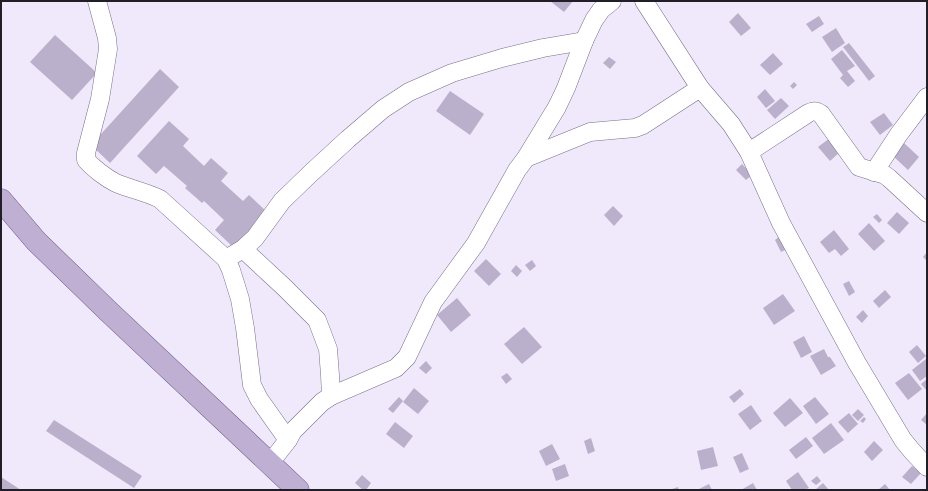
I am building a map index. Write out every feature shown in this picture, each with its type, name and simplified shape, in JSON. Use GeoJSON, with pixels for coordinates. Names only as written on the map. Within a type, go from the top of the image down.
{"type":"FeatureCollection","features":[{"type":"Feature","properties":{"kind":"main road"},"geometry":{"type":"LineString","coordinates":[[1,200],[42,247],[298,490]]}},
{"type":"Feature","properties":{"kind":"street"},"geometry":{"type":"LineString","coordinates":[[98,1],[107,38],[108,49],[100,99],[86,153],[86,160],[92,167],[115,182],[151,194],[160,199],[226,259],[240,299],[252,385],[259,400],[288,440]]}},
{"type":"Feature","properties":{"kind":"street"},"geometry":{"type":"LineString","coordinates":[[270,463],[293,431],[322,402],[331,396],[396,368],[407,358],[432,302],[476,243],[517,170],[526,158],[557,106],[594,20],[601,10],[612,1]]}},
{"type":"Feature","properties":{"kind":"street"},"geometry":{"type":"LineString","coordinates":[[644,1],[700,88],[731,124],[749,152],[781,223],[857,362],[903,440],[927,467]]}},
{"type":"Feature","properties":{"kind":"street"},"geometry":{"type":"LineString","coordinates":[[226,259],[243,249],[254,238],[282,201],[311,173],[383,109],[409,92],[452,73],[494,60],[542,48],[584,41]]}},
{"type":"Feature","properties":{"kind":"street"},"geometry":{"type":"LineString","coordinates":[[526,158],[590,132],[635,128],[643,125],[700,88]]}},
{"type":"Feature","properties":{"kind":"street"},"geometry":{"type":"LineString","coordinates":[[874,172],[899,134],[927,97]]}},
{"type":"Feature","properties":{"kind":"street"},"geometry":{"type":"LineString","coordinates":[[749,152],[807,114],[812,111],[817,111],[821,114],[858,167],[885,175],[927,213]]}},
{"type":"Feature","properties":{"kind":"street"},"geometry":{"type":"LineString","coordinates":[[243,249],[317,320],[328,349],[331,396]]}},
{"type":"Feature","properties":{"kind":"building"},"geometry":{"type":"Polygon","coordinates":[[[550,1],[573,1],[564,12],[550,1]]]}},
{"type":"Feature","properties":{"kind":"building"},"geometry":{"type":"Polygon","coordinates":[[[738,13],[751,28],[741,36],[729,22],[738,13]]]}},
{"type":"Feature","properties":{"kind":"building"},"geometry":{"type":"Polygon","coordinates":[[[819,16],[824,24],[812,32],[806,24],[819,16]]]}},
{"type":"Feature","properties":{"kind":"building"},"geometry":{"type":"Polygon","coordinates":[[[836,28],[845,43],[832,52],[822,37],[836,28]]]}},
{"type":"Feature","properties":{"kind":"building"},"geometry":{"type":"Polygon","coordinates":[[[55,35],[97,73],[72,100],[30,62],[55,35]]]}},
{"type":"Feature","properties":{"kind":"building"},"geometry":{"type":"Polygon","coordinates":[[[849,43],[875,76],[869,81],[843,47],[849,43]]]}},
{"type":"Feature","properties":{"kind":"building"},"geometry":{"type":"Polygon","coordinates":[[[842,50],[855,66],[847,71],[855,81],[848,87],[840,78],[843,75],[831,59],[842,50]]]}},
{"type":"Feature","properties":{"kind":"building"},"geometry":{"type":"Polygon","coordinates":[[[773,53],[783,64],[770,75],[760,65],[773,53]]]}},
{"type":"Feature","properties":{"kind":"building"},"geometry":{"type":"Polygon","coordinates":[[[609,57],[616,62],[610,69],[603,63],[609,57]]]}},
{"type":"Feature","properties":{"kind":"building"},"geometry":{"type":"Polygon","coordinates":[[[160,69],[179,87],[110,163],[91,145],[160,69]]]}},
{"type":"Feature","properties":{"kind":"building"},"geometry":{"type":"Polygon","coordinates":[[[794,82],[797,85],[793,89],[790,86],[794,82]]]}},
{"type":"Feature","properties":{"kind":"building"},"geometry":{"type":"Polygon","coordinates":[[[765,89],[775,101],[766,108],[757,97],[765,89]]]}},
{"type":"Feature","properties":{"kind":"building"},"geometry":{"type":"Polygon","coordinates":[[[450,91],[484,114],[470,135],[436,111],[450,91]]]}},
{"type":"Feature","properties":{"kind":"building"},"geometry":{"type":"Polygon","coordinates":[[[781,98],[789,106],[775,119],[767,110],[781,98]]]}},
{"type":"Feature","properties":{"kind":"building"},"geometry":{"type":"Polygon","coordinates":[[[884,113],[893,125],[880,135],[870,122],[884,113]]]}},
{"type":"Feature","properties":{"kind":"building"},"geometry":{"type":"Polygon","coordinates":[[[169,121],[189,139],[183,146],[204,166],[211,158],[228,173],[221,181],[243,201],[249,195],[267,212],[234,248],[215,230],[224,220],[204,201],[202,203],[185,188],[187,186],[164,166],[156,174],[137,156],[169,121]]]}},
{"type":"Feature","properties":{"kind":"building"},"geometry":{"type":"Polygon","coordinates":[[[830,138],[841,151],[830,161],[818,147],[830,138]]]}},
{"type":"Feature","properties":{"kind":"building"},"geometry":{"type":"Polygon","coordinates":[[[904,143],[919,157],[908,170],[893,156],[904,143]]]}},
{"type":"Feature","properties":{"kind":"building"},"geometry":{"type":"Polygon","coordinates":[[[742,164],[752,175],[746,180],[736,170],[742,164]]]}},
{"type":"Feature","properties":{"kind":"building"},"geometry":{"type":"Polygon","coordinates":[[[613,206],[623,216],[614,226],[604,215],[613,206]]]}},
{"type":"Feature","properties":{"kind":"building"},"geometry":{"type":"Polygon","coordinates":[[[897,212],[909,223],[899,234],[887,223],[897,212]]]}},
{"type":"Feature","properties":{"kind":"building"},"geometry":{"type":"Polygon","coordinates":[[[877,214],[882,220],[879,223],[873,217],[877,214]]]}},
{"type":"Feature","properties":{"kind":"building"},"geometry":{"type":"Polygon","coordinates":[[[869,223],[885,241],[874,251],[858,234],[869,223]]]}},
{"type":"Feature","properties":{"kind":"building"},"geometry":{"type":"Polygon","coordinates":[[[834,230],[849,249],[841,256],[835,249],[829,253],[820,242],[834,230]]]}},
{"type":"Feature","properties":{"kind":"building"},"geometry":{"type":"Polygon","coordinates":[[[780,236],[787,249],[781,252],[775,240],[780,236]]]}},
{"type":"Feature","properties":{"kind":"building"},"geometry":{"type":"Polygon","coordinates":[[[927,252],[927,261],[923,257],[927,252]]]}},
{"type":"Feature","properties":{"kind":"building"},"geometry":{"type":"Polygon","coordinates":[[[486,259],[501,274],[489,286],[474,271],[486,259]]]}},
{"type":"Feature","properties":{"kind":"building"},"geometry":{"type":"Polygon","coordinates":[[[532,260],[536,266],[530,271],[525,265],[532,260]]]}},
{"type":"Feature","properties":{"kind":"building"},"geometry":{"type":"Polygon","coordinates":[[[516,265],[522,271],[517,277],[511,271],[516,265]]]}},
{"type":"Feature","properties":{"kind":"building"},"geometry":{"type":"Polygon","coordinates":[[[849,281],[855,292],[849,296],[843,284],[849,281]]]}},
{"type":"Feature","properties":{"kind":"building"},"geometry":{"type":"Polygon","coordinates":[[[885,290],[891,297],[879,308],[873,301],[885,290]]]}},
{"type":"Feature","properties":{"kind":"building"},"geometry":{"type":"Polygon","coordinates":[[[783,294],[795,311],[774,325],[763,308],[783,294]]]}},
{"type":"Feature","properties":{"kind":"building"},"geometry":{"type":"Polygon","coordinates":[[[457,298],[471,315],[451,332],[437,315],[457,298]]]}},
{"type":"Feature","properties":{"kind":"building"},"geometry":{"type":"Polygon","coordinates":[[[863,310],[868,316],[862,323],[856,317],[863,310]]]}},
{"type":"Feature","properties":{"kind":"building"},"geometry":{"type":"Polygon","coordinates":[[[524,327],[542,347],[522,364],[504,344],[524,327]]]}},
{"type":"Feature","properties":{"kind":"building"},"geometry":{"type":"Polygon","coordinates":[[[804,336],[812,352],[801,358],[793,342],[804,336]]]}},
{"type":"Feature","properties":{"kind":"building"},"geometry":{"type":"Polygon","coordinates":[[[917,345],[926,356],[918,363],[909,352],[917,345]]]}},
{"type":"Feature","properties":{"kind":"building"},"geometry":{"type":"Polygon","coordinates":[[[824,349],[828,357],[830,357],[836,366],[821,375],[810,356],[824,349]]]}},
{"type":"Feature","properties":{"kind":"building"},"geometry":{"type":"Polygon","coordinates":[[[926,359],[927,376],[920,381],[912,370],[926,359]]]}},
{"type":"Feature","properties":{"kind":"building"},"geometry":{"type":"Polygon","coordinates":[[[426,361],[432,368],[426,374],[419,368],[426,361]]]}},
{"type":"Feature","properties":{"kind":"building"},"geometry":{"type":"Polygon","coordinates":[[[507,373],[512,379],[506,384],[501,377],[507,373]]]}},
{"type":"Feature","properties":{"kind":"building"},"geometry":{"type":"Polygon","coordinates":[[[909,373],[922,389],[908,400],[895,383],[909,373]]]}},
{"type":"Feature","properties":{"kind":"building"},"geometry":{"type":"Polygon","coordinates":[[[927,379],[927,391],[921,384],[927,379]]]}},
{"type":"Feature","properties":{"kind":"building"},"geometry":{"type":"Polygon","coordinates":[[[414,388],[429,401],[418,414],[403,402],[414,388]]]}},
{"type":"Feature","properties":{"kind":"building"},"geometry":{"type":"Polygon","coordinates":[[[740,389],[744,394],[734,403],[729,397],[740,389]]]}},
{"type":"Feature","properties":{"kind":"building"},"geometry":{"type":"Polygon","coordinates":[[[399,397],[403,401],[393,413],[388,409],[399,397]]]}},
{"type":"Feature","properties":{"kind":"building"},"geometry":{"type":"Polygon","coordinates":[[[815,397],[829,414],[816,424],[803,406],[815,397]]]}},
{"type":"Feature","properties":{"kind":"building"},"geometry":{"type":"Polygon","coordinates":[[[790,398],[803,413],[785,427],[773,413],[790,398]]]}},
{"type":"Feature","properties":{"kind":"building"},"geometry":{"type":"Polygon","coordinates":[[[751,405],[762,421],[750,430],[738,414],[751,405]]]}},
{"type":"Feature","properties":{"kind":"building"},"geometry":{"type":"Polygon","coordinates":[[[858,409],[864,415],[858,421],[852,415],[858,409]]]}},
{"type":"Feature","properties":{"kind":"building"},"geometry":{"type":"Polygon","coordinates":[[[849,413],[858,424],[848,433],[838,422],[849,413]]]}},
{"type":"Feature","properties":{"kind":"building"},"geometry":{"type":"Polygon","coordinates":[[[927,413],[927,425],[921,420],[927,413]]]}},
{"type":"Feature","properties":{"kind":"building"},"geometry":{"type":"Polygon","coordinates":[[[864,417],[866,419],[863,423],[860,421],[864,417]]]}},
{"type":"Feature","properties":{"kind":"building"},"geometry":{"type":"Polygon","coordinates":[[[54,420],[142,476],[134,488],[46,431],[54,420]]]}},
{"type":"Feature","properties":{"kind":"building"},"geometry":{"type":"Polygon","coordinates":[[[395,422],[413,436],[404,448],[386,434],[395,422]]]}},
{"type":"Feature","properties":{"kind":"building"},"geometry":{"type":"Polygon","coordinates":[[[831,423],[844,440],[824,454],[812,438],[831,423]]]}},
{"type":"Feature","properties":{"kind":"building"},"geometry":{"type":"Polygon","coordinates":[[[806,437],[813,446],[796,459],[789,450],[806,437]]]}},
{"type":"Feature","properties":{"kind":"building"},"geometry":{"type":"Polygon","coordinates":[[[591,438],[595,451],[588,454],[584,441],[591,438]]]}},
{"type":"Feature","properties":{"kind":"building"},"geometry":{"type":"Polygon","coordinates":[[[874,441],[883,450],[872,461],[864,452],[874,441]]]}},
{"type":"Feature","properties":{"kind":"building"},"geometry":{"type":"Polygon","coordinates":[[[552,444],[560,459],[546,466],[539,451],[552,444]]]}},
{"type":"Feature","properties":{"kind":"building"},"geometry":{"type":"Polygon","coordinates":[[[713,447],[718,466],[701,470],[697,451],[713,447]]]}},
{"type":"Feature","properties":{"kind":"building"},"geometry":{"type":"Polygon","coordinates":[[[742,453],[749,469],[740,473],[733,457],[742,453]]]}},
{"type":"Feature","properties":{"kind":"building"},"geometry":{"type":"Polygon","coordinates":[[[565,464],[569,476],[556,481],[552,469],[565,464]]]}},
{"type":"Feature","properties":{"kind":"building"},"geometry":{"type":"Polygon","coordinates":[[[912,466],[921,473],[911,484],[902,477],[912,466]]]}},
{"type":"Feature","properties":{"kind":"building"},"geometry":{"type":"Polygon","coordinates":[[[798,472],[809,488],[805,490],[792,490],[786,481],[798,472]]]}},
{"type":"Feature","properties":{"kind":"building"},"geometry":{"type":"Polygon","coordinates":[[[362,475],[371,483],[366,490],[363,490],[355,483],[362,475]]]}},
{"type":"Feature","properties":{"kind":"building"},"geometry":{"type":"Polygon","coordinates":[[[817,476],[821,481],[816,485],[811,481],[817,476]]]}},
{"type":"Feature","properties":{"kind":"building"},"geometry":{"type":"Polygon","coordinates":[[[1,477],[21,490],[1,490],[1,477]]]}},
{"type":"Feature","properties":{"kind":"building"},"geometry":{"type":"Polygon","coordinates":[[[753,483],[757,490],[741,490],[753,483]]]}},
{"type":"Feature","properties":{"kind":"building"},"geometry":{"type":"Polygon","coordinates":[[[823,483],[829,490],[815,490],[823,483]]]}},
{"type":"Feature","properties":{"kind":"building"},"geometry":{"type":"Polygon","coordinates":[[[709,484],[712,490],[697,490],[709,484]]]}},
{"type":"Feature","properties":{"kind":"building"},"geometry":{"type":"Polygon","coordinates":[[[885,484],[890,490],[878,490],[885,484]]]}},
{"type":"Feature","properties":{"kind":"building"},"geometry":{"type":"Polygon","coordinates":[[[678,487],[679,490],[669,490],[678,487]]]}}]}
